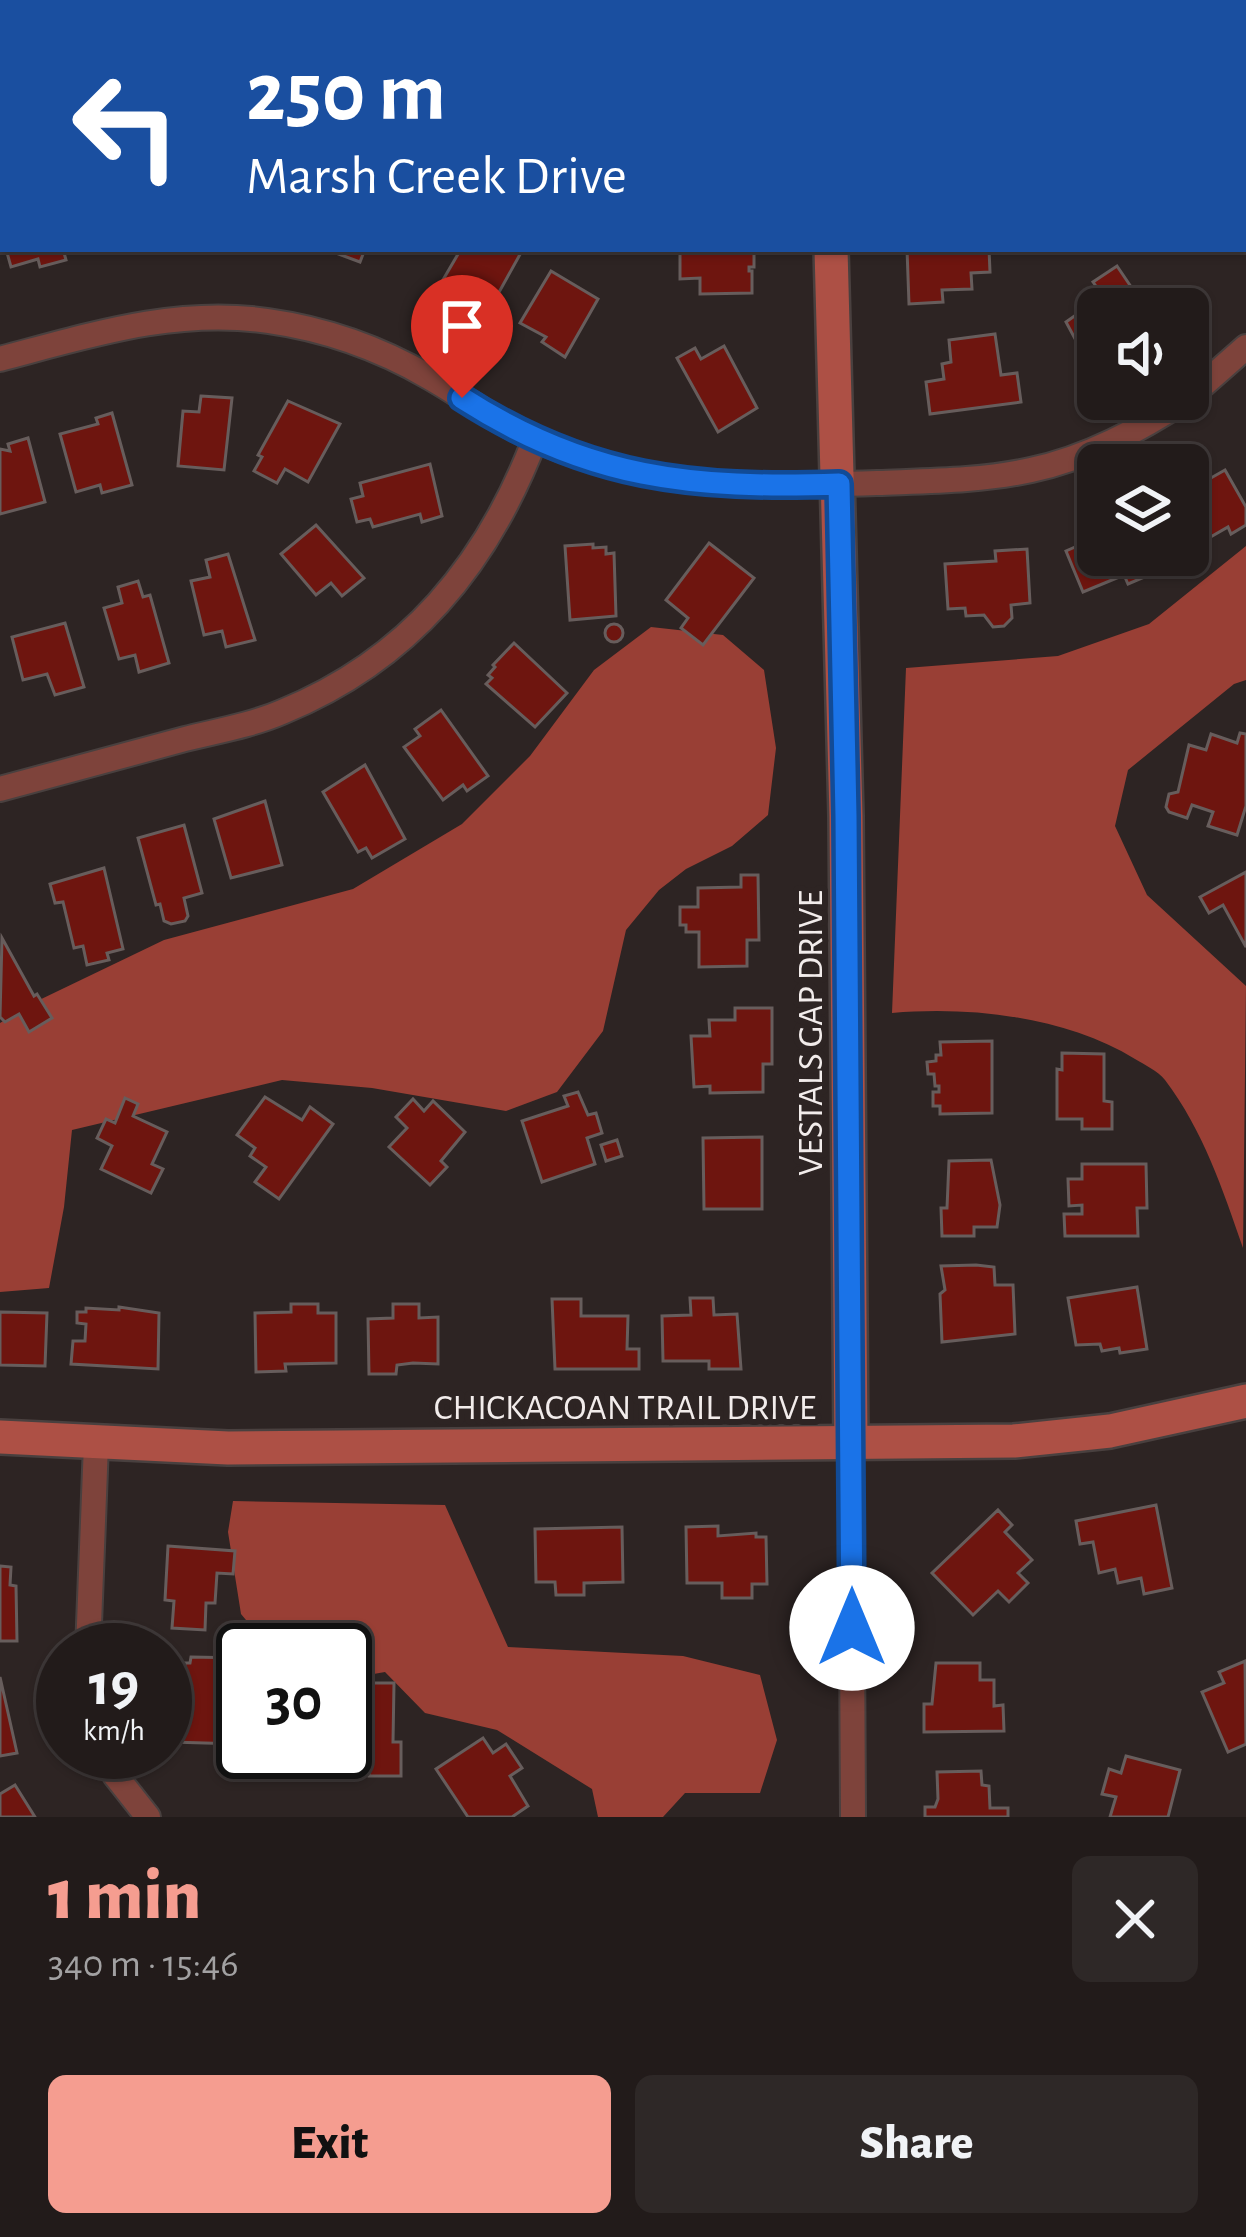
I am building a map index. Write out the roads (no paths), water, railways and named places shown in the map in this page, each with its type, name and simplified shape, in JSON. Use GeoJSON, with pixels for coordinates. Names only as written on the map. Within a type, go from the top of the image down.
{"type":"FeatureCollection","features":[{"type":"Feature","properties":{"kind":"street","name":"VESTALS GAP DRIVE"},"geometry":{"type":"LineString","coordinates":[[831,252],[839,484],[854,1817]]}},
{"type":"Feature","properties":{"kind":"street"},"geometry":{"type":"LineString","coordinates":[[0,359],[158,321],[212,317],[316,329],[380,352],[535,439],[592,462],[709,485],[976,479],[1033,470],[1088,453],[1155,420]]}},
{"type":"Feature","properties":{"kind":"street"},"geometry":{"type":"LineString","coordinates":[[1209,380],[1246,347]]}},
{"type":"Feature","properties":{"kind":"street"},"geometry":{"type":"LineString","coordinates":[[0,789],[278,714],[347,679],[422,622],[460,580],[500,519],[535,439]]}},
{"type":"Feature","properties":{"kind":"street","name":"CHICKACOAN TRAIL DRIVE"},"geometry":{"type":"LineString","coordinates":[[0,1437],[252,1448],[1014,1441],[1185,1417],[1246,1401]]}},
{"type":"Feature","properties":{"kind":"street"},"geometry":{"type":"LineString","coordinates":[[89,1623],[96,1444]]}},
{"type":"Feature","properties":{"kind":"street"},"geometry":{"type":"LineString","coordinates":[[118,1779],[148,1817]]}}]}
